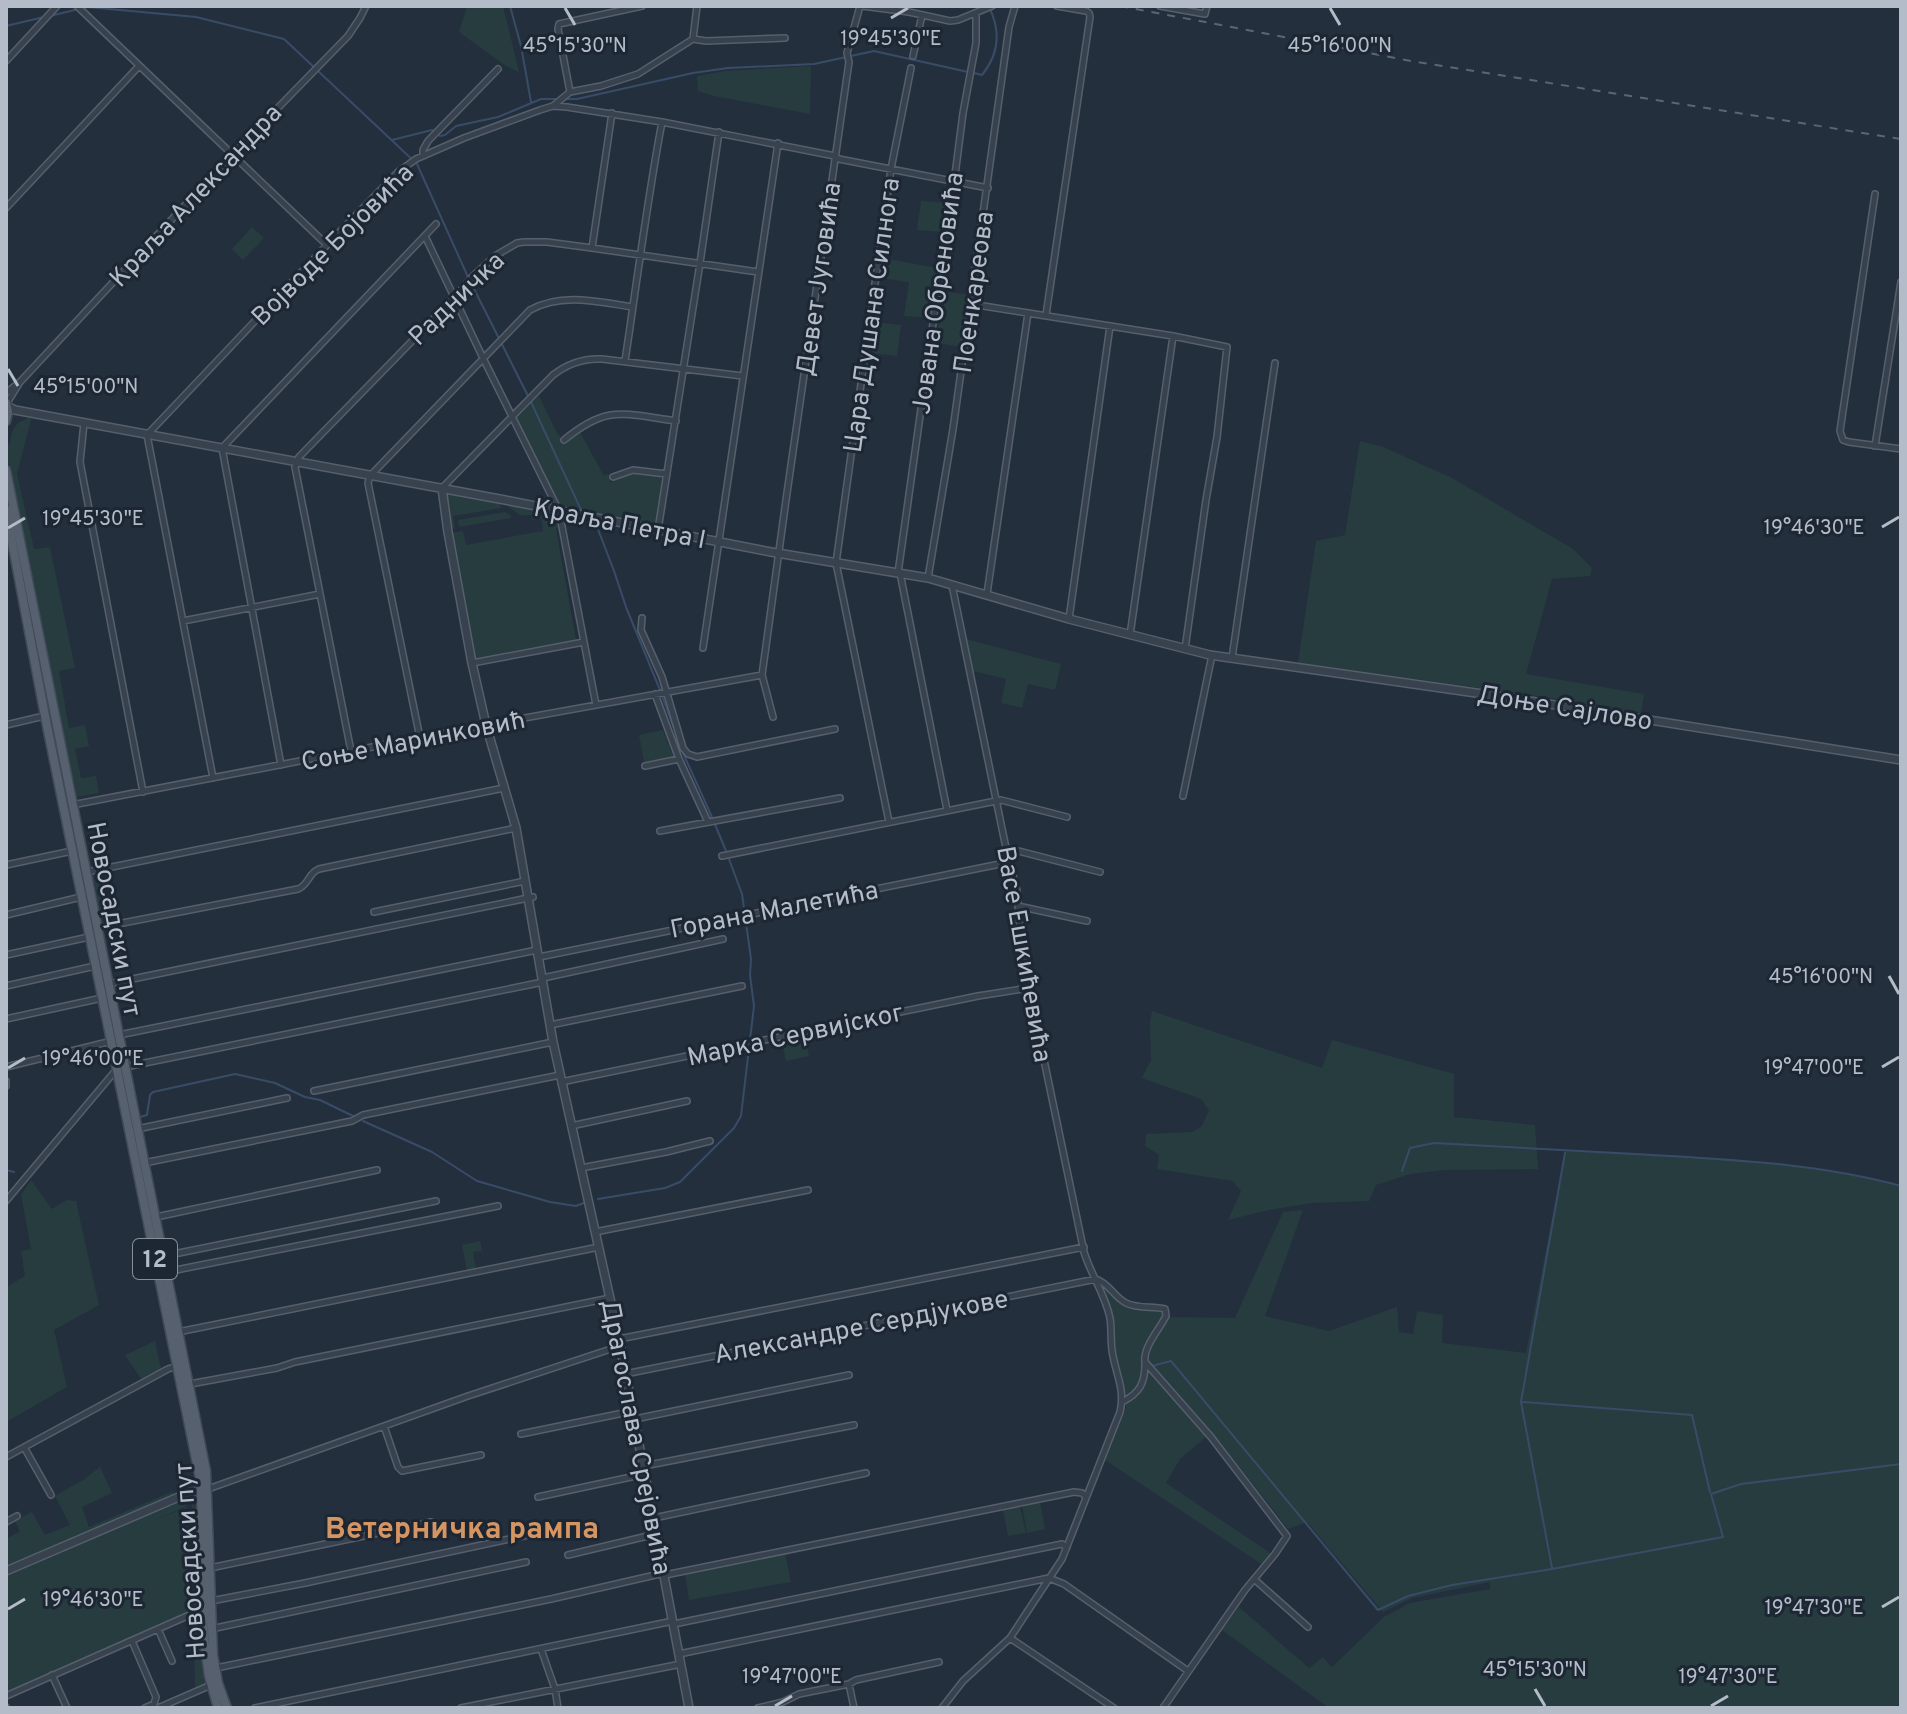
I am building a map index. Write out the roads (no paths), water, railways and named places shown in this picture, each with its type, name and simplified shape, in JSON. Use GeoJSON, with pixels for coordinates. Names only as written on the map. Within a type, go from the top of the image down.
{"type":"FeatureCollection","features":[{"type":"Feature","properties":{"kind":"main road"},"geometry":{"type":"LineString","coordinates":[[6,422],[7,404]]}},
{"type":"Feature","properties":{"kind":"main road","name":"Новосадски пут"},"geometry":{"type":"LineString","coordinates":[[6,470],[68,806],[73,851],[103,998],[115,1038]]}},
{"type":"Feature","properties":{"kind":"main road","name":"Новосадски пут"},"geometry":{"type":"LineString","coordinates":[[6,510],[45,716],[86,872],[177,1366],[204,1490],[210,1568],[203,1617],[207,1665],[218,1708]]}},
{"type":"Feature","properties":{"kind":"main road","name":"Новосадски пут"},"geometry":{"type":"LineString","coordinates":[[121,1068],[137,1129],[206,1471],[206,1603],[215,1668],[227,1708]]}},
{"type":"Feature","properties":{"kind":"street"},"geometry":{"type":"LineString","coordinates":[[6,61],[57,6]]}},
{"type":"Feature","properties":{"kind":"street","name":"Краља Александра"},"geometry":{"type":"LineString","coordinates":[[20,382],[348,36],[366,6]]}},
{"type":"Feature","properties":{"kind":"street"},"geometry":{"type":"LineString","coordinates":[[570,92],[559,24],[642,6]]}},
{"type":"Feature","properties":{"kind":"street"},"geometry":{"type":"LineString","coordinates":[[693,39],[697,6]]}},
{"type":"Feature","properties":{"kind":"street"},"geometry":{"type":"LineString","coordinates":[[861,6],[950,21],[989,7]]}},
{"type":"Feature","properties":{"kind":"street","name":"Девет Југовића"},"geometry":{"type":"LineString","coordinates":[[762,675],[849,62],[847,53],[861,6]]}},
{"type":"Feature","properties":{"kind":"street","name":"Поенкареова"},"geometry":{"type":"LineString","coordinates":[[928,578],[953,429],[1009,27],[1015,6]]}},
{"type":"Feature","properties":{"kind":"street"},"geometry":{"type":"LineString","coordinates":[[1046,315],[1090,17],[1086,11],[1057,6]]}},
{"type":"Feature","properties":{"kind":"street"},"geometry":{"type":"LineString","coordinates":[[1160,6],[1205,14],[1207,6]]}},
{"type":"Feature","properties":{"kind":"street"},"geometry":{"type":"LineString","coordinates":[[79,8],[327,245]]}},
{"type":"Feature","properties":{"kind":"street","name":"Јована Обреновића"},"geometry":{"type":"LineString","coordinates":[[947,810],[899,573],[953,181],[976,43],[976,13]]}},
{"type":"Feature","properties":{"kind":"street"},"geometry":{"type":"LineString","coordinates":[[913,56],[922,15]]}},
{"type":"Feature","properties":{"kind":"street"},"geometry":{"type":"LineString","coordinates":[[557,102],[570,92],[638,74],[693,39],[785,38]]}},
{"type":"Feature","properties":{"kind":"street"},"geometry":{"type":"LineString","coordinates":[[6,208],[139,66]]}},
{"type":"Feature","properties":{"kind":"street","name":"Цара Душана Силнога"},"geometry":{"type":"LineString","coordinates":[[889,822],[836,563],[891,169],[911,68]]}},
{"type":"Feature","properties":{"kind":"street"},"geometry":{"type":"LineString","coordinates":[[423,156],[425,146],[433,136],[498,69]]}},
{"type":"Feature","properties":{"kind":"street"},"geometry":{"type":"LineString","coordinates":[[557,102],[778,143],[839,159],[988,188]]}},
{"type":"Feature","properties":{"kind":"street","name":"Војводе Бојовића"},"geometry":{"type":"LineString","coordinates":[[147,435],[398,172],[423,156],[557,102]]}},
{"type":"Feature","properties":{"kind":"street"},"geometry":{"type":"LineString","coordinates":[[592,248],[612,113]]}},
{"type":"Feature","properties":{"kind":"street"},"geometry":{"type":"LineString","coordinates":[[625,361],[662,122]]}},
{"type":"Feature","properties":{"kind":"street"},"geometry":{"type":"LineString","coordinates":[[658,531],[719,132]]}},
{"type":"Feature","properties":{"kind":"street"},"geometry":{"type":"LineString","coordinates":[[703,648],[778,143]]}},
{"type":"Feature","properties":{"kind":"street"},"geometry":{"type":"LineString","coordinates":[[1875,194],[1840,431],[1843,440],[1901,449]]}},
{"type":"Feature","properties":{"kind":"street"},"geometry":{"type":"LineString","coordinates":[[281,765],[222,448],[436,224]]}},
{"type":"Feature","properties":{"kind":"street"},"geometry":{"type":"LineString","coordinates":[[425,236],[559,511],[596,705]]}},
{"type":"Feature","properties":{"kind":"street","name":"Радничка"},"geometry":{"type":"LineString","coordinates":[[296,462],[470,279],[495,256],[519,242],[642,254],[758,272]]}},
{"type":"Feature","properties":{"kind":"street"},"geometry":{"type":"LineString","coordinates":[[1875,446],[1901,282]]}},
{"type":"Feature","properties":{"kind":"street"},"geometry":{"type":"LineString","coordinates":[[420,738],[368,483],[370,476],[530,310],[553,301],[577,300],[633,307]]}},
{"type":"Feature","properties":{"kind":"street"},"geometry":{"type":"LineString","coordinates":[[971,304],[1227,347],[1217,437],[1185,649]]}},
{"type":"Feature","properties":{"kind":"street"},"geometry":{"type":"LineString","coordinates":[[987,594],[1028,313]]}},
{"type":"Feature","properties":{"kind":"street"},"geometry":{"type":"LineString","coordinates":[[1069,619],[1110,326]]}},
{"type":"Feature","properties":{"kind":"street"},"geometry":{"type":"LineString","coordinates":[[1130,635],[1173,336]]}},
{"type":"Feature","properties":{"kind":"street"},"geometry":{"type":"LineString","coordinates":[[442,488],[553,375],[573,363],[593,358],[743,376]]}},
{"type":"Feature","properties":{"kind":"street"},"geometry":{"type":"LineString","coordinates":[[1230,658],[1275,363]]}},
{"type":"Feature","properties":{"kind":"street"},"geometry":{"type":"LineString","coordinates":[[7,389],[20,382]]}},
{"type":"Feature","properties":{"kind":"street"},"geometry":{"type":"LineString","coordinates":[[7,404],[20,382]]}},
{"type":"Feature","properties":{"kind":"street","name":"Краља Петра I"},"geometry":{"type":"LineString","coordinates":[[7,404],[15,410],[147,435],[928,578],[1069,619],[1230,658]]}},
{"type":"Feature","properties":{"kind":"street"},"geometry":{"type":"LineString","coordinates":[[6,422],[34,413]]}},
{"type":"Feature","properties":{"kind":"street"},"geometry":{"type":"LineString","coordinates":[[564,440],[589,422],[607,415],[676,421]]}},
{"type":"Feature","properties":{"kind":"street"},"geometry":{"type":"LineString","coordinates":[[84,422],[80,462],[143,792]]}},
{"type":"Feature","properties":{"kind":"street"},"geometry":{"type":"LineString","coordinates":[[147,435],[213,778]]}},
{"type":"Feature","properties":{"kind":"street"},"geometry":{"type":"LineString","coordinates":[[296,462],[351,751]]}},
{"type":"Feature","properties":{"kind":"street"},"geometry":{"type":"LineString","coordinates":[[613,477],[633,470],[667,474]]}},
{"type":"Feature","properties":{"kind":"street","name":"Драгослава Срејовића"},"geometry":{"type":"LineString","coordinates":[[442,488],[472,663],[486,725],[516,828],[531,898],[560,1079],[634,1415],[689,1708]]}},
{"type":"Feature","properties":{"kind":"street","name":"Васе Ешкићевића"},"geometry":{"type":"LineString","coordinates":[[952,584],[1017,891],[1029,988],[1087,1260],[1110,1319],[1112,1354],[1122,1390],[1122,1402]]}},
{"type":"Feature","properties":{"kind":"street"},"geometry":{"type":"LineString","coordinates":[[183,621],[320,594]]}},
{"type":"Feature","properties":{"kind":"street"},"geometry":{"type":"LineString","coordinates":[[642,618],[641,630],[667,691],[686,752],[694,756],[835,729]]}},
{"type":"Feature","properties":{"kind":"street"},"geometry":{"type":"LineString","coordinates":[[472,663],[584,642]]}},
{"type":"Feature","properties":{"kind":"street"},"geometry":{"type":"LineString","coordinates":[[1183,796],[1212,655]]}},
{"type":"Feature","properties":{"kind":"street","name":"Доње Сајлово"},"geometry":{"type":"LineString","coordinates":[[1230,658],[1518,699],[1901,760]]}},
{"type":"Feature","properties":{"kind":"street"},"geometry":{"type":"LineString","coordinates":[[762,675],[773,717]]}},
{"type":"Feature","properties":{"kind":"street","name":"Соње Маринковић"},"geometry":{"type":"LineString","coordinates":[[68,806],[762,675]]}},
{"type":"Feature","properties":{"kind":"street"},"geometry":{"type":"LineString","coordinates":[[655,694],[679,759],[708,822]]}},
{"type":"Feature","properties":{"kind":"street"},"geometry":{"type":"LineString","coordinates":[[6,725],[45,716]]}},
{"type":"Feature","properties":{"kind":"street"},"geometry":{"type":"LineString","coordinates":[[645,766],[679,759]]}},
{"type":"Feature","properties":{"kind":"street"},"geometry":{"type":"LineString","coordinates":[[86,872],[505,788]]}},
{"type":"Feature","properties":{"kind":"street"},"geometry":{"type":"LineString","coordinates":[[660,831],[840,798]]}},
{"type":"Feature","properties":{"kind":"street"},"geometry":{"type":"LineString","coordinates":[[722,856],[997,800],[1067,817]]}},
{"type":"Feature","properties":{"kind":"street"},"geometry":{"type":"LineString","coordinates":[[97,928],[298,889],[319,869],[516,828]]}},
{"type":"Feature","properties":{"kind":"street"},"geometry":{"type":"LineString","coordinates":[[1006,848],[1100,872]]}},
{"type":"Feature","properties":{"kind":"street"},"geometry":{"type":"LineString","coordinates":[[6,865],[73,851]]}},
{"type":"Feature","properties":{"kind":"street","name":"Горана Малетића"},"geometry":{"type":"LineString","coordinates":[[6,1067],[115,1038],[1010,862]]}},
{"type":"Feature","properties":{"kind":"street"},"geometry":{"type":"LineString","coordinates":[[374,912],[526,881]]}},
{"type":"Feature","properties":{"kind":"street"},"geometry":{"type":"LineString","coordinates":[[6,915],[82,897]]}},
{"type":"Feature","properties":{"kind":"street"},"geometry":{"type":"LineString","coordinates":[[107,985],[531,898]]}},
{"type":"Feature","properties":{"kind":"street"},"geometry":{"type":"LineString","coordinates":[[1018,906],[1087,921]]}},
{"type":"Feature","properties":{"kind":"street"},"geometry":{"type":"LineString","coordinates":[[6,955],[90,937]]}},
{"type":"Feature","properties":{"kind":"street"},"geometry":{"type":"LineString","coordinates":[[6,1201],[105,1081],[121,1068],[723,939]]}},
{"type":"Feature","properties":{"kind":"street"},"geometry":{"type":"LineString","coordinates":[[6,986],[96,965]]}},
{"type":"Feature","properties":{"kind":"street"},"geometry":{"type":"LineString","coordinates":[[550,1025],[742,986]]}},
{"type":"Feature","properties":{"kind":"street","name":"Марка Сервијског"},"geometry":{"type":"LineString","coordinates":[[144,1163],[352,1121],[363,1115],[1029,988]]}},
{"type":"Feature","properties":{"kind":"street"},"geometry":{"type":"LineString","coordinates":[[6,1019],[103,998]]}},
{"type":"Feature","properties":{"kind":"street"},"geometry":{"type":"LineString","coordinates":[[314,1091],[553,1042]]}},
{"type":"Feature","properties":{"kind":"street"},"geometry":{"type":"LineString","coordinates":[[137,1129],[287,1098]]}},
{"type":"Feature","properties":{"kind":"street"},"geometry":{"type":"LineString","coordinates":[[570,1126],[687,1101]]}},
{"type":"Feature","properties":{"kind":"street"},"geometry":{"type":"LineString","coordinates":[[580,1168],[710,1141]]}},
{"type":"Feature","properties":{"kind":"street"},"geometry":{"type":"LineString","coordinates":[[155,1217],[377,1170]]}},
{"type":"Feature","properties":{"kind":"street"},"geometry":{"type":"LineString","coordinates":[[595,1232],[808,1190]]}},
{"type":"Feature","properties":{"kind":"street"},"geometry":{"type":"LineString","coordinates":[[163,1256],[436,1201]]}},
{"type":"Feature","properties":{"kind":"street"},"geometry":{"type":"LineString","coordinates":[[166,1272],[498,1206]]}},
{"type":"Feature","properties":{"kind":"street"},"geometry":{"type":"LineString","coordinates":[[178,1332],[599,1247]]}},
{"type":"Feature","properties":{"kind":"street"},"geometry":{"type":"LineString","coordinates":[[6,1571],[188,1493],[204,1490],[619,1342],[1084,1247]]}},
{"type":"Feature","properties":{"kind":"street"},"geometry":{"type":"LineString","coordinates":[[942,1708],[963,1681],[1010,1638],[1062,1559],[1122,1402],[1134,1396],[1141,1387],[1146,1350],[1167,1311],[1162,1307],[1128,1305],[1104,1282],[1096,1279]]}},
{"type":"Feature","properties":{"kind":"street","name":"Александре Сердјукове"},"geometry":{"type":"LineString","coordinates":[[625,1374],[1096,1279]]}},
{"type":"Feature","properties":{"kind":"street"},"geometry":{"type":"LineString","coordinates":[[189,1384],[610,1298]]}},
{"type":"Feature","properties":{"kind":"street"},"geometry":{"type":"LineString","coordinates":[[1145,1362],[1211,1437],[1287,1536],[1163,1708]]}},
{"type":"Feature","properties":{"kind":"street"},"geometry":{"type":"LineString","coordinates":[[6,1457],[177,1366]]}},
{"type":"Feature","properties":{"kind":"street"},"geometry":{"type":"LineString","coordinates":[[521,1434],[849,1375]]}},
{"type":"Feature","properties":{"kind":"street"},"geometry":{"type":"LineString","coordinates":[[538,1497],[645,1470],[854,1425]]}},
{"type":"Feature","properties":{"kind":"street"},"geometry":{"type":"LineString","coordinates":[[384,1426],[402,1471],[481,1455]]}},
{"type":"Feature","properties":{"kind":"street"},"geometry":{"type":"LineString","coordinates":[[24,1447],[51,1495]]}},
{"type":"Feature","properties":{"kind":"street"},"geometry":{"type":"LineString","coordinates":[[654,1518],[866,1473]]}},
{"type":"Feature","properties":{"kind":"street"},"geometry":{"type":"LineString","coordinates":[[215,1668],[1076,1492],[1086,1498]]}},
{"type":"Feature","properties":{"kind":"street"},"geometry":{"type":"LineString","coordinates":[[6,1522],[17,1516]]}},
{"type":"Feature","properties":{"kind":"street"},"geometry":{"type":"LineString","coordinates":[[210,1568],[431,1522]]}},
{"type":"Feature","properties":{"kind":"street"},"geometry":{"type":"LineString","coordinates":[[568,1555],[657,1534]]}},
{"type":"Feature","properties":{"kind":"street"},"geometry":{"type":"LineString","coordinates":[[6,1696],[194,1613],[206,1603],[528,1535]]}},
{"type":"Feature","properties":{"kind":"street"},"geometry":{"type":"LineString","coordinates":[[255,1708],[591,1637],[1062,1544],[1067,1547]]}},
{"type":"Feature","properties":{"kind":"street"},"geometry":{"type":"LineString","coordinates":[[211,1629],[526,1562]]}},
{"type":"Feature","properties":{"kind":"street"},"geometry":{"type":"LineString","coordinates":[[679,1654],[1049,1578],[1064,1584],[1188,1671]]}},
{"type":"Feature","properties":{"kind":"street"},"geometry":{"type":"LineString","coordinates":[[1254,1579],[1308,1627]]}},
{"type":"Feature","properties":{"kind":"street"},"geometry":{"type":"LineString","coordinates":[[194,1613],[203,1617]]}},
{"type":"Feature","properties":{"kind":"street"},"geometry":{"type":"LineString","coordinates":[[158,1629],[172,1661]]}},
{"type":"Feature","properties":{"kind":"street"},"geometry":{"type":"LineString","coordinates":[[1010,1638],[1114,1708]]}},
{"type":"Feature","properties":{"kind":"street"},"geometry":{"type":"LineString","coordinates":[[132,1640],[156,1697],[154,1704],[145,1708]]}},
{"type":"Feature","properties":{"kind":"street"},"geometry":{"type":"LineString","coordinates":[[541,1649],[558,1708]]}},
{"type":"Feature","properties":{"kind":"street"},"geometry":{"type":"LineString","coordinates":[[758,1708],[783,1702],[799,1694],[939,1662]]}},
{"type":"Feature","properties":{"kind":"street"},"geometry":{"type":"LineString","coordinates":[[461,1708],[681,1664]]}},
{"type":"Feature","properties":{"kind":"street"},"geometry":{"type":"LineString","coordinates":[[52,1675],[67,1708]]}},
{"type":"Feature","properties":{"kind":"street"},"geometry":{"type":"LineString","coordinates":[[849,1684],[854,1708]]}},
{"type":"Feature","properties":{"kind":"street"},"geometry":{"type":"LineString","coordinates":[[158,1708],[211,1685]]}},
{"type":"Feature","properties":{"kind":"waterway"},"geometry":{"type":"LineString","coordinates":[[510,6],[531,102]]}},
{"type":"Feature","properties":{"kind":"waterway"},"geometry":{"type":"LineString","coordinates":[[50,16],[87,7],[196,17],[284,39],[417,164],[468,277],[528,396]]}},
{"type":"Feature","properties":{"kind":"waterway"},"geometry":{"type":"LineString","coordinates":[[974,73],[982,75],[995,51],[997,34],[989,7]]}},
{"type":"Feature","properties":{"kind":"waterway"},"geometry":{"type":"LineString","coordinates":[[6,26],[44,17]]}},
{"type":"Feature","properties":{"kind":"waterway"},"geometry":{"type":"LineString","coordinates":[[565,99],[693,73],[814,64],[874,51],[968,72]]}},
{"type":"Feature","properties":{"kind":"waterway"},"geometry":{"type":"LineString","coordinates":[[392,140],[432,130],[440,136],[445,135],[456,126],[498,117],[541,99],[559,99]]}},
{"type":"Feature","properties":{"kind":"waterway"},"geometry":{"type":"LineString","coordinates":[[531,402],[582,512]]}},
{"type":"Feature","properties":{"kind":"waterway"},"geometry":{"type":"LineString","coordinates":[[583,518],[596,524],[660,690]]}},
{"type":"Feature","properties":{"kind":"waterway"},"geometry":{"type":"LineString","coordinates":[[662,696],[712,817]]}},
{"type":"Feature","properties":{"kind":"waterway"},"geometry":{"type":"LineString","coordinates":[[714,822],[726,851]]}},
{"type":"Feature","properties":{"kind":"waterway"},"geometry":{"type":"LineString","coordinates":[[598,1199],[665,1188],[680,1182],[734,1128],[741,1116],[754,1006],[742,894],[729,859]]}},
{"type":"Feature","properties":{"kind":"waterway"},"geometry":{"type":"LineString","coordinates":[[140,1117],[147,1115],[153,1092],[235,1074],[275,1083],[353,1116]]}},
{"type":"Feature","properties":{"kind":"waterway"},"geometry":{"type":"LineString","coordinates":[[363,1121],[432,1152],[477,1181],[550,1202],[576,1206],[584,1203]]}},
{"type":"Feature","properties":{"kind":"waterway"},"geometry":{"type":"LineString","coordinates":[[1402,1171],[1410,1148],[1434,1143],[1747,1161],[1840,1173],[1901,1186]]}},
{"type":"Feature","properties":{"kind":"waterway"},"geometry":{"type":"LineString","coordinates":[[1552,1568],[1521,1402],[1565,1153]]}},
{"type":"Feature","properties":{"kind":"waterway"},"geometry":{"type":"LineString","coordinates":[[6,1170],[14,1172]]}},
{"type":"Feature","properties":{"kind":"waterway"},"geometry":{"type":"LineString","coordinates":[[1152,1366],[1171,1361],[1378,1610],[1408,1596],[1452,1585],[1723,1537],[1711,1494],[1741,1484],[1901,1464]]}},
{"type":"Feature","properties":{"kind":"waterway"},"geometry":{"type":"LineString","coordinates":[[1523,1402],[1692,1415],[1710,1492]]}},
{"type":"Feature","properties":{"kind":"railway"},"geometry":{"type":"LineString","coordinates":[[1120,6],[1411,61],[1901,139]]}},
{"type":"Feature","properties":{"kind":"district","name":"Ветерничка рампа"},"geometry":{"type":"Point","coordinates":[462,1528]}}]}
